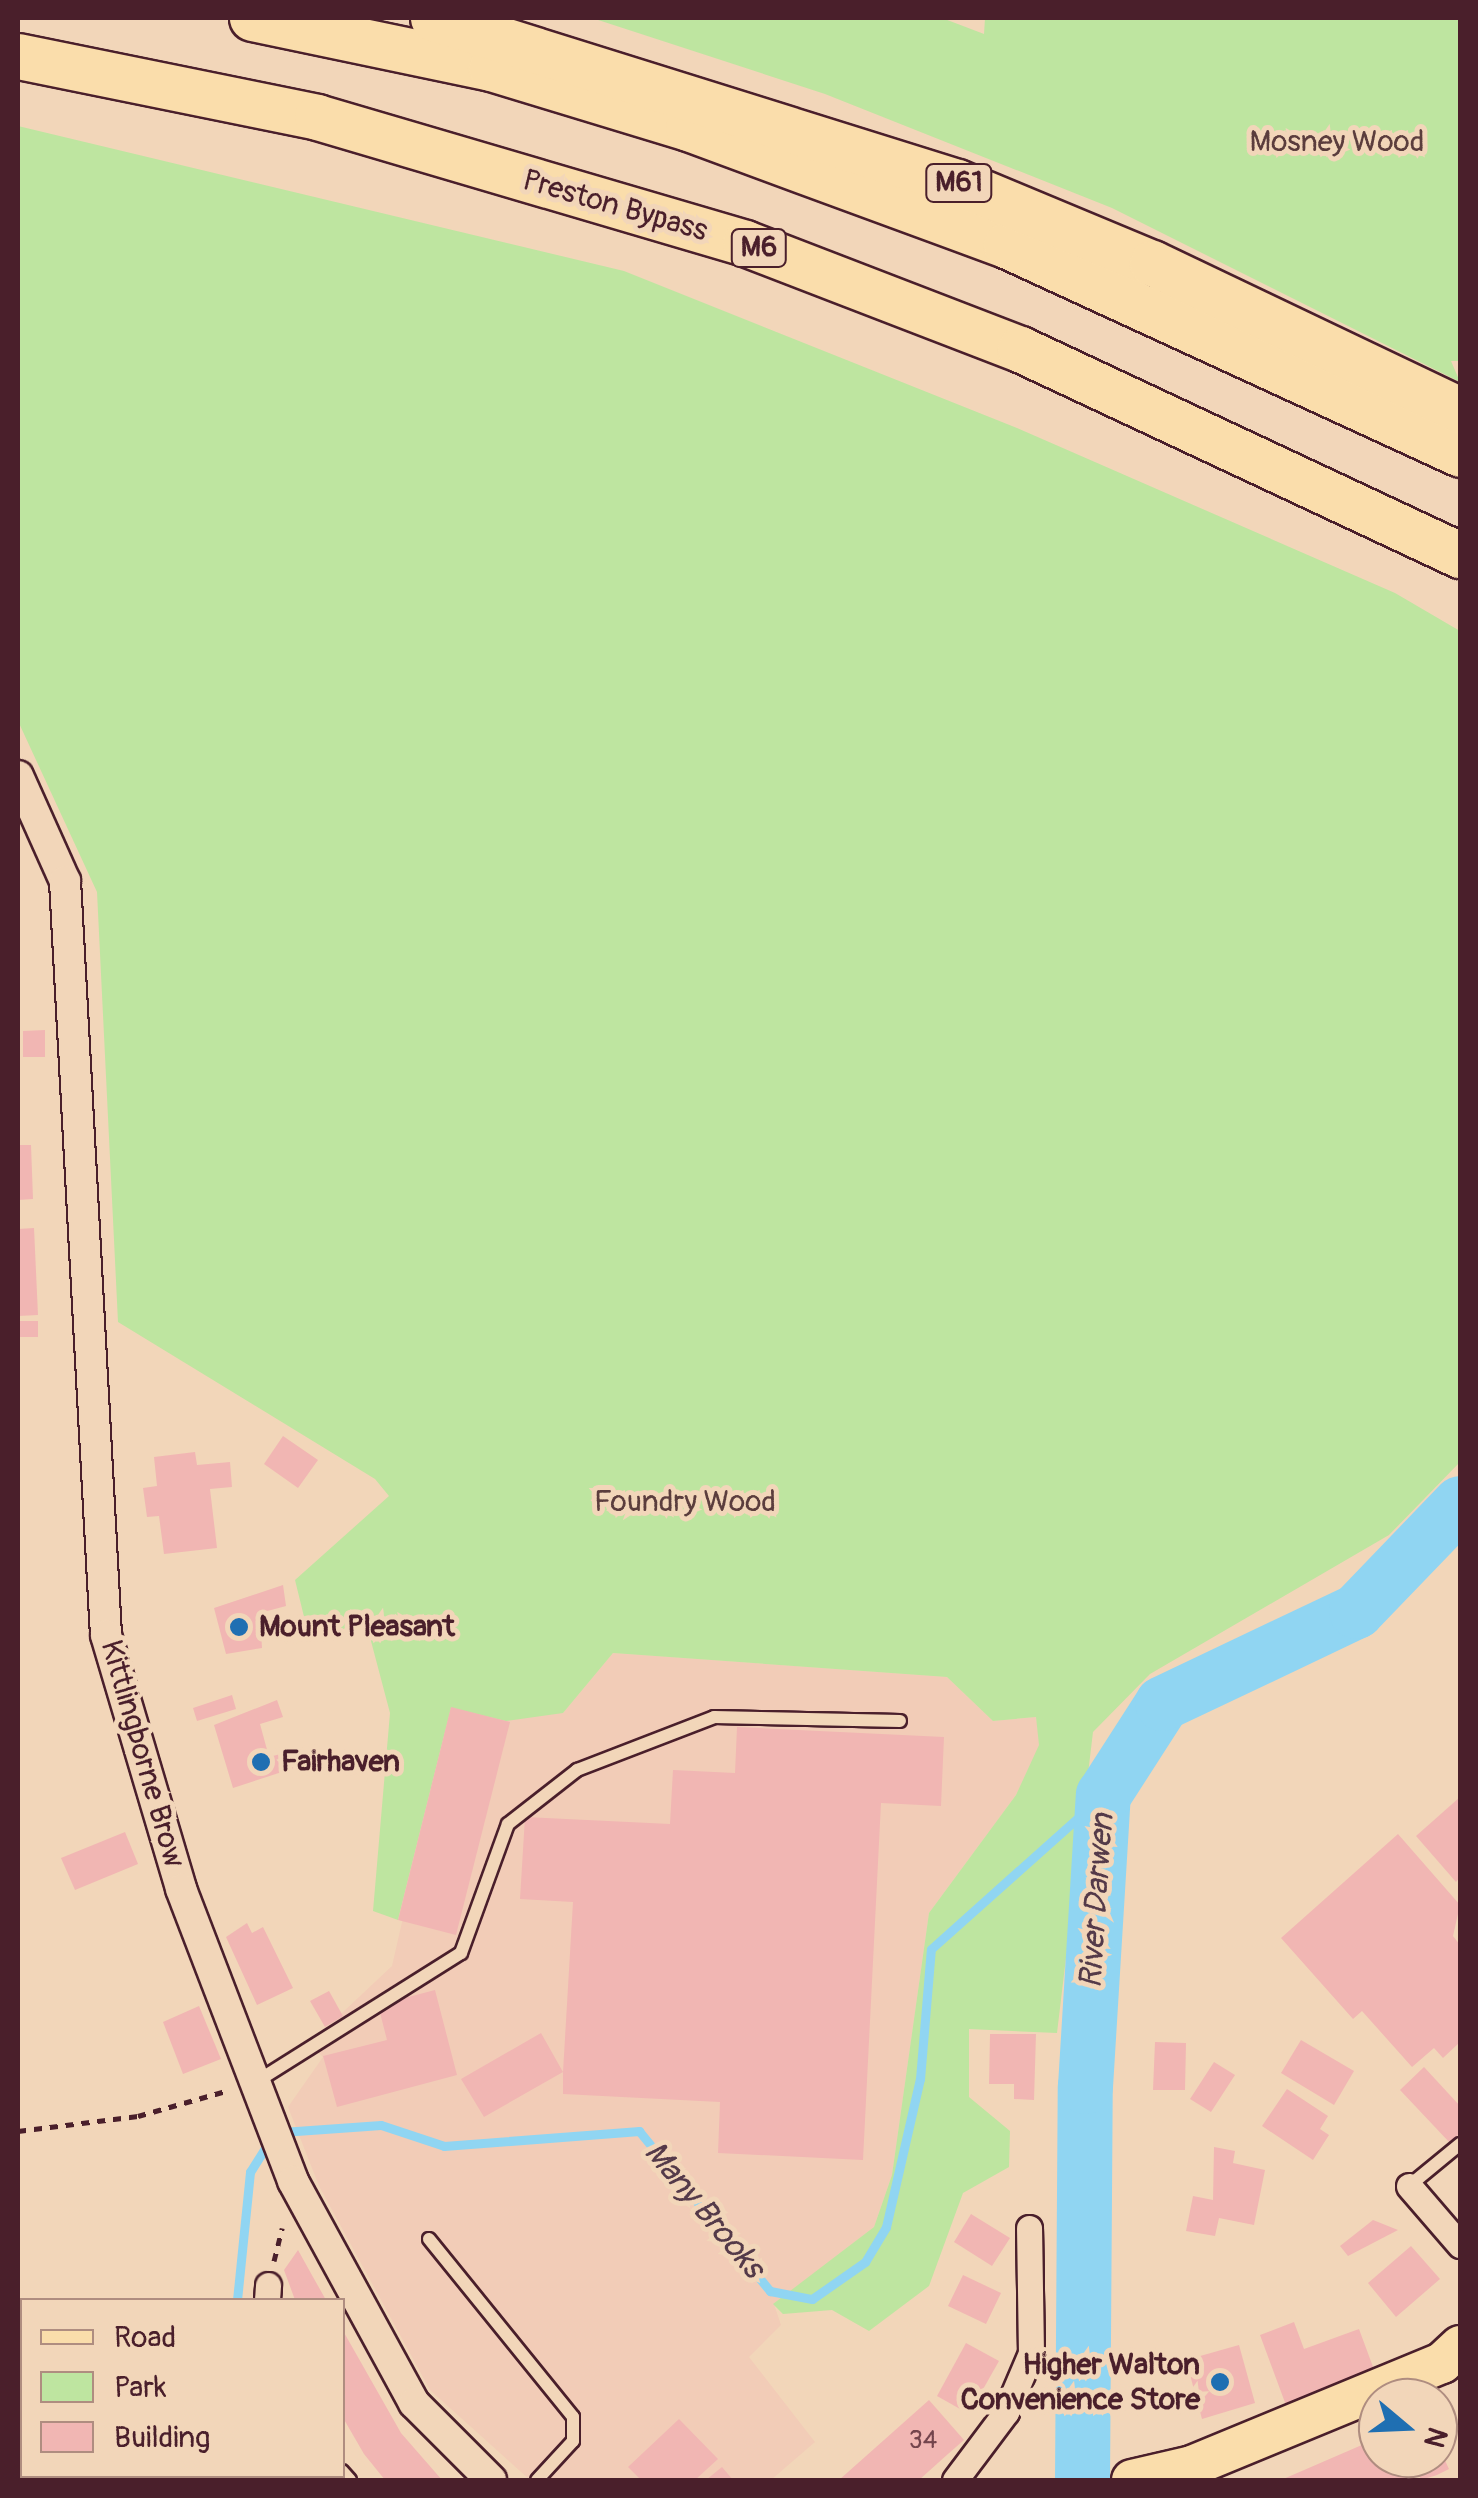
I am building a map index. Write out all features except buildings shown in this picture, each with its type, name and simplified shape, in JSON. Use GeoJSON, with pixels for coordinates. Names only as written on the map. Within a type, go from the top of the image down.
{"type":"FeatureCollection","features":[{"type":"Feature","properties":{"kind":"highway"},"geometry":{"type":"LineString","coordinates":[[252,18],[491,68],[707,135],[1006,245],[1460,454]]}},
{"type":"Feature","properties":{"kind":"highway","name":"M61"},"geometry":{"type":"LineString","coordinates":[[433,18],[957,182],[1152,263],[1460,410]]}},
{"type":"Feature","properties":{"kind":"highway","name":"Preston Bypass"},"geometry":{"type":"LineString","coordinates":[[18,56],[317,117],[745,243],[1020,349],[1460,555]]}},
{"type":"Feature","properties":{"kind":"main road"},"geometry":{"type":"LineString","coordinates":[[1132,2480],[1194,2473],[1454,2363]]}},
{"type":"Feature","properties":{"kind":"street","name":"Kittlingborne Brow"},"geometry":{"type":"LineString","coordinates":[[18,776],[66,881],[106,1635],[181,1890],[293,2181],[414,2403],[491,2480]]}},
{"type":"Feature","properties":{"kind":"street"},"geometry":{"type":"LineString","coordinates":[[1409,2186],[1460,2244]]}},
{"type":"Feature","properties":{"kind":"street"},"geometry":{"type":"LineString","coordinates":[[955,2480],[1026,2367],[1030,2228]]}},
{"type":"Feature","properties":{"kind":"lane"},"geometry":{"type":"LineString","coordinates":[[256,2082],[461,1952],[508,1824],[577,1770],[714,1716],[900,1721]]}},
{"type":"Feature","properties":{"kind":"lane"},"geometry":{"type":"LineString","coordinates":[[1409,2186],[1460,2144]]}},
{"type":"Feature","properties":{"kind":"lane"},"geometry":{"type":"LineString","coordinates":[[429,2239],[573,2417],[572,2440],[537,2480]]}},
{"type":"Feature","properties":{"kind":"path"},"geometry":{"type":"LineString","coordinates":[[18,2131],[138,2116],[256,2082]]}},
{"type":"Feature","properties":{"kind":"path"},"geometry":{"type":"LineString","coordinates":[[268,2292],[293,2181]]}},
{"type":"Feature","properties":{"kind":"shaded area"},"geometry":{"type":"Polygon","coordinates":[[[613,1653],[947,1677],[993,1721],[1036,1717],[1040,1745],[1016,1795],[929,1913],[892,2175],[874,2227],[774,2304],[781,2325],[749,2357],[815,2442],[771,2480],[530,2480],[430,2390],[319,2186],[288,2107],[323,2057],[309,2044],[392,1966],[451,1707],[563,1713],[613,1653]]]}},
{"type":"Feature","properties":{"kind":"green space","name":"Mosney Wood"},"geometry":{"type":"Polygon","coordinates":[[[592,18],[942,18],[984,34],[985,18],[1460,18],[1460,361],[1451,361],[1460,382],[1112,208],[825,94],[592,18]]]}},
{"type":"Feature","properties":{"kind":"green space","name":"Foundry Wood"},"geometry":{"type":"Polygon","coordinates":[[[18,126],[624,271],[1017,428],[1395,593],[1460,631],[1460,1462],[1389,1535],[1150,1674],[1093,1732],[1057,2033],[969,2029],[969,2097],[1010,2131],[1009,2167],[963,2193],[929,2286],[869,2331],[832,2310],[783,2314],[773,2304],[874,2227],[892,2175],[929,1913],[1016,1795],[1039,1745],[1036,1717],[993,1721],[947,1677],[613,1653],[563,1713],[506,1721],[451,1708],[398,1920],[373,1911],[390,1713],[367,1626],[308,1633],[295,1580],[389,1496],[375,1479],[118,1322],[97,892],[18,721],[18,126]]]}},
{"type":"Feature","properties":{"kind":"waterway","name":"River Darwen"},"geometry":{"type":"LineString","coordinates":[[1082,2480],[1085,2086],[1103,1795],[1162,1703],[1356,1611],[1460,1503]]}},
{"type":"Feature","properties":{"kind":"waterway","name":"Many Brooks"},"geometry":{"type":"LineString","coordinates":[[282,2132],[381,2125],[444,2146],[639,2131],[770,2291],[812,2299],[865,2262],[886,2227],[920,2079],[931,1949],[1103,1795]]}},
{"type":"Feature","properties":{"kind":"waterway","name":"Many Brooks"},"geometry":{"type":"LineString","coordinates":[[237,2298],[250,2172],[270,2140]]}},
{"type":"Feature","properties":{"kind":"waterway","name":"Many Brooks"},"geometry":{"type":"LineString","coordinates":[[27,2480],[34,2478]]}},
{"type":"Feature","properties":{"kind":"waterway","name":"Many Brooks"},"geometry":{"type":"LineString","coordinates":[[118,2478],[121,2480]]}},
{"type":"Feature","properties":{"kind":"place","name":"Mount Pleasant"},"geometry":{"type":"Point","coordinates":[239,1627]}},
{"type":"Feature","properties":{"kind":"place","name":"Fairhaven"},"geometry":{"type":"Point","coordinates":[261,1762]}},
{"type":"Feature","properties":{"kind":"place","name":"Higher Walton Convenience Store"},"geometry":{"type":"Point","coordinates":[1220,2382]}}]}
